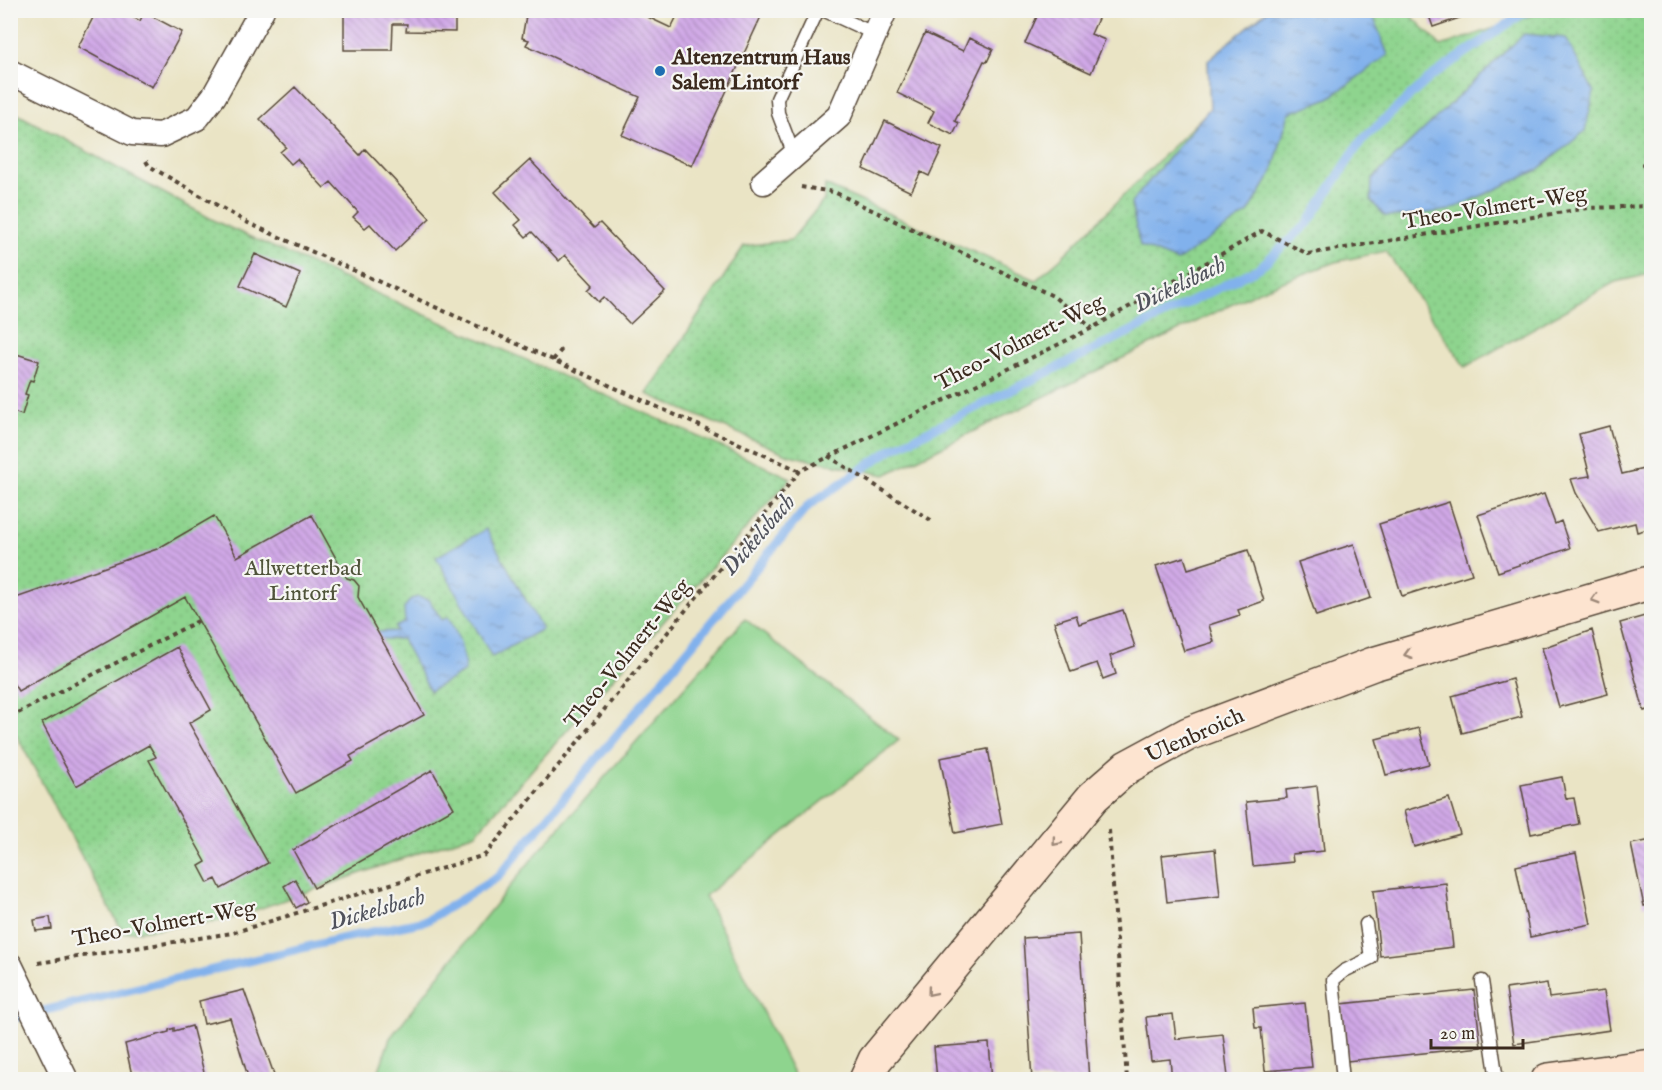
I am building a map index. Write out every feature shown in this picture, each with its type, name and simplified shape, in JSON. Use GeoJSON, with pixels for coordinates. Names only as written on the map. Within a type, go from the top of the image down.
{"type":"FeatureCollection","features":[{"type":"Feature","properties":{"kind":"main road","name":"Ulenbroich"},"geometry":{"type":"LineString","coordinates":[[866,1080],[875,1060],[1093,797],[1127,767],[1188,734],[1374,664],[1652,582]]}},
{"type":"Feature","properties":{"kind":"main road"},"geometry":{"type":"LineString","coordinates":[[1548,1080],[1652,1066]]}},
{"type":"Feature","properties":{"kind":"street"},"geometry":{"type":"LineString","coordinates":[[10,72],[132,134],[161,135],[196,118],[214,96],[262,10]]}},
{"type":"Feature","properties":{"kind":"street"},"geometry":{"type":"LineString","coordinates":[[764,182],[839,116],[885,10]]}},
{"type":"Feature","properties":{"kind":"street"},"geometry":{"type":"LineString","coordinates":[[13,970],[66,1080]]}},
{"type":"Feature","properties":{"kind":"lane"},"geometry":{"type":"LineString","coordinates":[[794,155],[778,113],[777,99],[818,10]]}},
{"type":"Feature","properties":{"kind":"lane"},"geometry":{"type":"LineString","coordinates":[[823,10],[875,34]]}},
{"type":"Feature","properties":{"kind":"lane"},"geometry":{"type":"LineString","coordinates":[[1343,1080],[1333,980],[1350,967],[1371,958],[1366,924]]}},
{"type":"Feature","properties":{"kind":"lane"},"geometry":{"type":"LineString","coordinates":[[1482,981],[1497,1080]]}},
{"type":"Feature","properties":{"kind":"path"},"geometry":{"type":"LineString","coordinates":[[132,134],[149,166],[246,222],[800,471]]}},
{"type":"Feature","properties":{"kind":"path"},"geometry":{"type":"LineString","coordinates":[[1652,147],[1643,164],[1652,189]]}},
{"type":"Feature","properties":{"kind":"path"},"geometry":{"type":"LineString","coordinates":[[764,182],[834,192],[1053,296],[1092,328]]}},
{"type":"Feature","properties":{"kind":"path","name":"Theo-Volmert-Weg"},"geometry":{"type":"LineString","coordinates":[[13,970],[232,933],[485,855],[800,471],[1092,328],[1262,231],[1308,254],[1588,208],[1652,206]]}},
{"type":"Feature","properties":{"kind":"path"},"geometry":{"type":"LineString","coordinates":[[553,360],[563,348]]}},
{"type":"Feature","properties":{"kind":"path"},"geometry":{"type":"LineString","coordinates":[[828,456],[934,522]]}},
{"type":"Feature","properties":{"kind":"path"},"geometry":{"type":"LineString","coordinates":[[10,717],[198,621]]}},
{"type":"Feature","properties":{"kind":"path"},"geometry":{"type":"LineString","coordinates":[[1093,797],[1108,829],[1127,1080]]}},
{"type":"Feature","properties":{"kind":"green space"},"geometry":{"type":"Polygon","coordinates":[[[1267,11],[1407,11],[1441,46],[1545,11],[1651,11],[1651,274],[1615,282],[1465,367],[1386,251],[1335,262],[1259,291],[885,475],[789,455],[647,394],[744,246],[791,240],[824,200],[825,185],[1036,280],[1060,259],[1210,109],[1208,60],[1267,11]]]}},
{"type":"Feature","properties":{"kind":"green space","name":"Allwetterbad Lintorf"},"geometry":{"type":"Polygon","coordinates":[[[10,110],[219,223],[791,478],[476,833],[227,920],[123,933],[11,725],[10,110]]]}},
{"type":"Feature","properties":{"kind":"green space"},"geometry":{"type":"Polygon","coordinates":[[[745,619],[899,740],[705,896],[796,1079],[376,1079],[390,1038],[481,922],[532,859],[745,619]]]}},
{"type":"Feature","properties":{"kind":"water"},"geometry":{"type":"Polygon","coordinates":[[[1267,11],[1371,11],[1388,55],[1329,98],[1289,113],[1272,173],[1248,213],[1177,261],[1140,246],[1131,203],[1210,108],[1208,60],[1267,11]]]}},
{"type":"Feature","properties":{"kind":"water"},"geometry":{"type":"Polygon","coordinates":[[[1524,34],[1566,38],[1594,92],[1585,131],[1536,171],[1450,210],[1406,216],[1385,216],[1371,201],[1372,179],[1524,34]]]}},
{"type":"Feature","properties":{"kind":"water"},"geometry":{"type":"Polygon","coordinates":[[[486,529],[542,629],[492,657],[436,557],[486,529]]]}},
{"type":"Feature","properties":{"kind":"water"},"geometry":{"type":"Polygon","coordinates":[[[418,597],[429,600],[442,620],[448,617],[460,643],[464,663],[465,671],[430,691],[402,639],[381,639],[376,632],[397,631],[395,627],[405,622],[404,608],[411,599],[418,597]]]}},
{"type":"Feature","properties":{"kind":"building"},"geometry":{"type":"Polygon","coordinates":[[[97,10],[120,10],[140,21],[144,12],[182,32],[152,87],[78,47],[97,10]]]}},
{"type":"Feature","properties":{"kind":"building"},"geometry":{"type":"Polygon","coordinates":[[[344,10],[455,10],[455,32],[406,31],[407,24],[393,24],[392,50],[344,50],[344,10]]]}},
{"type":"Feature","properties":{"kind":"building","name":"Altenzentrum Haus Salem Lintorf"},"geometry":{"type":"Polygon","coordinates":[[[527,10],[633,10],[671,28],[680,10],[764,10],[692,166],[622,135],[640,97],[526,45],[529,40],[522,38],[527,10]]]}},
{"type":"Feature","properties":{"kind":"building"},"geometry":{"type":"Polygon","coordinates":[[[1040,10],[1102,10],[1091,34],[1105,40],[1091,73],[1025,43],[1040,10]]]}},
{"type":"Feature","properties":{"kind":"building"},"geometry":{"type":"Polygon","coordinates":[[[1427,10],[1470,10],[1471,14],[1433,27],[1427,10]]]}},
{"type":"Feature","properties":{"kind":"building"},"geometry":{"type":"Polygon","coordinates":[[[925,33],[963,51],[969,38],[993,49],[987,62],[984,61],[955,121],[959,123],[953,135],[928,123],[934,111],[897,93],[925,33]]]}},
{"type":"Feature","properties":{"kind":"building"},"geometry":{"type":"Polygon","coordinates":[[[295,87],[360,155],[365,149],[430,218],[395,251],[370,224],[365,228],[353,217],[358,212],[331,182],[324,188],[297,159],[291,164],[280,152],[286,147],[260,119],[295,87]]]}},
{"type":"Feature","properties":{"kind":"building"},"geometry":{"type":"Polygon","coordinates":[[[885,121],[942,148],[929,176],[921,172],[911,192],[863,169],[885,121]]]}},
{"type":"Feature","properties":{"kind":"building"},"geometry":{"type":"Polygon","coordinates":[[[530,160],[594,228],[600,223],[665,291],[630,324],[604,297],[599,302],[588,290],[593,285],[565,255],[559,261],[532,232],[526,237],[515,225],[521,220],[495,192],[530,160]]]}},
{"type":"Feature","properties":{"kind":"building"},"geometry":{"type":"Polygon","coordinates":[[[255,254],[300,274],[286,307],[240,286],[255,254]]]}},
{"type":"Feature","properties":{"kind":"building"},"geometry":{"type":"Polygon","coordinates":[[[10,352],[39,361],[33,381],[30,380],[25,394],[28,395],[22,415],[10,411],[10,352]]]}},
{"type":"Feature","properties":{"kind":"building"},"geometry":{"type":"Polygon","coordinates":[[[1609,426],[1622,474],[1652,467],[1652,528],[1637,532],[1635,523],[1599,532],[1576,493],[1571,479],[1590,476],[1579,434],[1609,426]]]}},
{"type":"Feature","properties":{"kind":"building"},"geometry":{"type":"Polygon","coordinates":[[[1544,494],[1555,524],[1561,521],[1570,548],[1498,572],[1478,515],[1544,494]]]}},
{"type":"Feature","properties":{"kind":"building"},"geometry":{"type":"Polygon","coordinates":[[[1449,502],[1472,574],[1402,596],[1379,524],[1449,502]]]}},
{"type":"Feature","properties":{"kind":"building"},"geometry":{"type":"Polygon","coordinates":[[[312,515],[347,578],[354,580],[359,586],[358,597],[424,715],[350,756],[353,761],[296,793],[185,597],[18,691],[10,678],[10,600],[157,549],[214,516],[237,557],[312,515]]]}},
{"type":"Feature","properties":{"kind":"building"},"geometry":{"type":"Polygon","coordinates":[[[1354,544],[1371,598],[1316,616],[1298,562],[1354,544]]]}},
{"type":"Feature","properties":{"kind":"building"},"geometry":{"type":"Polygon","coordinates":[[[1248,550],[1264,601],[1238,610],[1240,615],[1209,625],[1214,642],[1184,651],[1156,566],[1184,557],[1188,569],[1248,550]]]}},
{"type":"Feature","properties":{"kind":"building"},"geometry":{"type":"Polygon","coordinates":[[[1123,610],[1135,647],[1110,656],[1116,674],[1103,679],[1097,663],[1071,672],[1054,622],[1076,615],[1079,624],[1123,610]]]}},
{"type":"Feature","properties":{"kind":"building"},"geometry":{"type":"Polygon","coordinates":[[[1652,614],[1652,709],[1644,711],[1620,623],[1652,614]]]}},
{"type":"Feature","properties":{"kind":"building"},"geometry":{"type":"Polygon","coordinates":[[[1592,630],[1608,694],[1559,707],[1542,648],[1592,630]]]}},
{"type":"Feature","properties":{"kind":"building"},"geometry":{"type":"Polygon","coordinates":[[[177,647],[211,710],[189,723],[268,863],[221,889],[216,879],[208,883],[199,866],[206,862],[149,760],[156,757],[149,745],[76,786],[42,723],[177,647]]]}},
{"type":"Feature","properties":{"kind":"building"},"geometry":{"type":"Polygon","coordinates":[[[1512,679],[1522,717],[1462,733],[1452,696],[1512,679]]]}},
{"type":"Feature","properties":{"kind":"building"},"geometry":{"type":"Polygon","coordinates":[[[1419,728],[1429,764],[1386,775],[1376,739],[1419,728]]]}},
{"type":"Feature","properties":{"kind":"building"},"geometry":{"type":"Polygon","coordinates":[[[988,749],[1002,824],[955,833],[940,758],[988,749]]]}},
{"type":"Feature","properties":{"kind":"building"},"geometry":{"type":"Polygon","coordinates":[[[432,770],[454,808],[314,888],[293,850],[432,770]]]}},
{"type":"Feature","properties":{"kind":"building"},"geometry":{"type":"Polygon","coordinates":[[[1562,777],[1566,799],[1574,798],[1579,824],[1531,834],[1521,785],[1562,777]]]}},
{"type":"Feature","properties":{"kind":"building"},"geometry":{"type":"Polygon","coordinates":[[[1317,786],[1324,851],[1292,854],[1293,862],[1253,866],[1246,802],[1287,798],[1286,790],[1317,786]]]}},
{"type":"Feature","properties":{"kind":"building"},"geometry":{"type":"Polygon","coordinates":[[[1449,798],[1460,834],[1414,847],[1404,811],[1449,798]]]}},
{"type":"Feature","properties":{"kind":"building"},"geometry":{"type":"Polygon","coordinates":[[[1652,840],[1652,904],[1644,906],[1631,844],[1652,840]]]}},
{"type":"Feature","properties":{"kind":"building"},"geometry":{"type":"Polygon","coordinates":[[[1215,849],[1220,896],[1167,902],[1162,855],[1215,849]]]}},
{"type":"Feature","properties":{"kind":"building"},"geometry":{"type":"Polygon","coordinates":[[[1576,853],[1591,924],[1530,937],[1516,866],[1576,853]]]}},
{"type":"Feature","properties":{"kind":"building"},"geometry":{"type":"Polygon","coordinates":[[[295,879],[307,902],[296,908],[284,886],[295,879]]]}},
{"type":"Feature","properties":{"kind":"building"},"geometry":{"type":"Polygon","coordinates":[[[1446,883],[1453,947],[1380,956],[1373,891],[1446,883]]]}},
{"type":"Feature","properties":{"kind":"building"},"geometry":{"type":"Polygon","coordinates":[[[50,917],[52,929],[36,931],[34,920],[50,917]]]}},
{"type":"Feature","properties":{"kind":"building"},"geometry":{"type":"Polygon","coordinates":[[[1079,934],[1089,1080],[1032,1080],[1023,938],[1079,934]]]}},
{"type":"Feature","properties":{"kind":"building"},"geometry":{"type":"Polygon","coordinates":[[[1547,983],[1549,998],[1604,991],[1610,1030],[1514,1044],[1506,989],[1547,983]]]}},
{"type":"Feature","properties":{"kind":"building"},"geometry":{"type":"Polygon","coordinates":[[[244,990],[276,1080],[249,1080],[230,1018],[204,1024],[199,1001],[244,990]]]}},
{"type":"Feature","properties":{"kind":"building"},"geometry":{"type":"Polygon","coordinates":[[[1474,990],[1481,1047],[1347,1061],[1341,1004],[1474,990]]]}},
{"type":"Feature","properties":{"kind":"building"},"geometry":{"type":"Polygon","coordinates":[[[1305,1003],[1312,1067],[1265,1071],[1261,1028],[1255,1028],[1253,1008],[1305,1003]]]}},
{"type":"Feature","properties":{"kind":"building"},"geometry":{"type":"Polygon","coordinates":[[[1173,1014],[1176,1039],[1223,1034],[1228,1077],[1172,1080],[1170,1059],[1151,1061],[1146,1017],[1173,1014]]]}},
{"type":"Feature","properties":{"kind":"building"},"geometry":{"type":"Polygon","coordinates":[[[192,1026],[206,1080],[133,1080],[125,1044],[169,1032],[174,1028],[174,1031],[192,1026]]]}},
{"type":"Feature","properties":{"kind":"building"},"geometry":{"type":"Polygon","coordinates":[[[989,1043],[992,1080],[937,1080],[934,1047],[989,1043]]]}},
{"type":"Feature","properties":{"kind":"waterway","name":"Dickelsbach"},"geometry":{"type":"LineString","coordinates":[[10,1019],[348,937],[426,921],[498,877],[809,505],[892,449],[1259,268],[1308,223],[1361,141],[1432,76],[1528,10]]}},
{"type":"Feature","properties":{"kind":"place","name":"Altenzentrum Haus Salem Lintorf"},"geometry":{"type":"Point","coordinates":[660,71]}}]}
